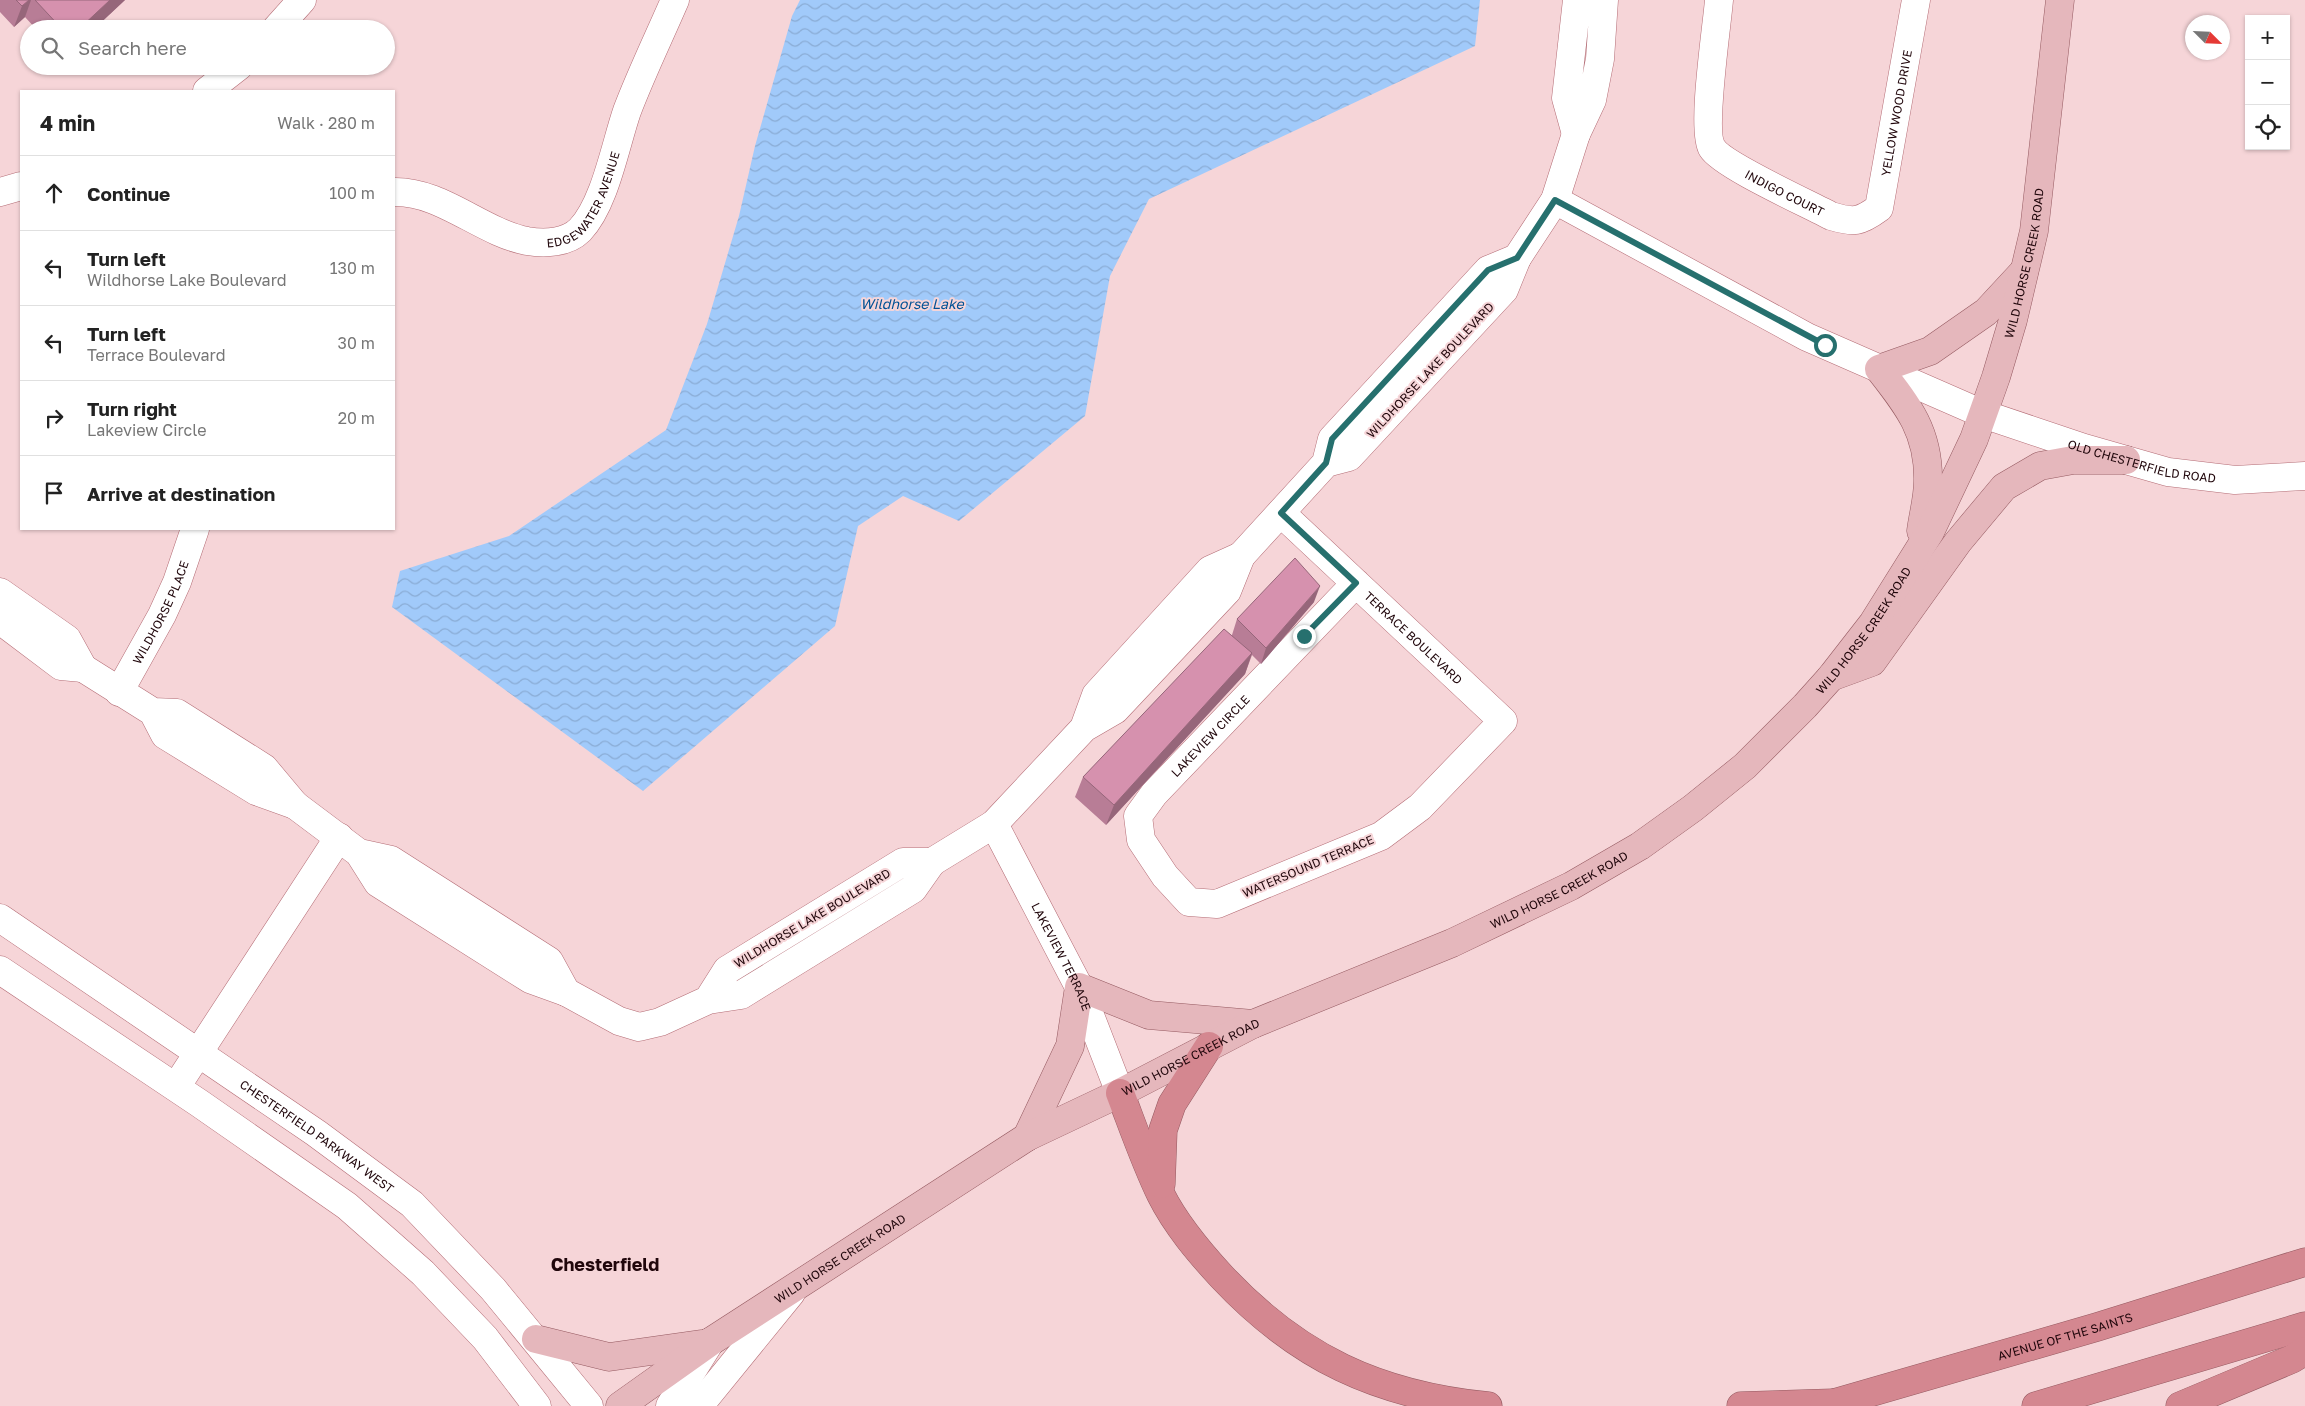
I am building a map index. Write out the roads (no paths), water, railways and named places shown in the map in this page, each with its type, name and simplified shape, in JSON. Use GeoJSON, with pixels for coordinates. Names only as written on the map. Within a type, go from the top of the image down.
{"type":"FeatureCollection","features":[{"type":"Feature","properties":{"kind":"highway"},"geometry":{"type":"LineString","coordinates":[[1162,1196],[1161,1162],[1163,1130],[1172,1104],[1209,1046]]}},
{"type":"Feature","properties":{"kind":"highway"},"geometry":{"type":"LineString","coordinates":[[1120,1093],[1162,1196],[1186,1235],[1234,1290],[1262,1316],[1323,1359],[1359,1376],[1398,1390],[1448,1402],[1488,1406]]}},
{"type":"Feature","properties":{"kind":"highway","name":"AVENUE OF THE SAINTS"},"geometry":{"type":"LineString","coordinates":[[1741,1406],[1829,1405],[2097,1327],[2305,1262]]}},
{"type":"Feature","properties":{"kind":"highway"},"geometry":{"type":"LineString","coordinates":[[2036,1406],[2305,1326]]}},
{"type":"Feature","properties":{"kind":"highway"},"geometry":{"type":"LineString","coordinates":[[2180,1406],[2305,1352]]}},
{"type":"Feature","properties":{"kind":"main road","name":"WILD HORSE CREEK ROAD"},"geometry":{"type":"LineString","coordinates":[[620,1406],[710,1342],[1027,1137],[1120,1093],[1253,1024],[1452,944],[1571,886],[1640,846],[1693,808],[1745,766],[1831,677],[1873,622],[1918,552],[1958,473],[1983,414],[2013,320],[2034,231],[2060,0]]}},
{"type":"Feature","properties":{"kind":"main road"},"geometry":{"type":"LineString","coordinates":[[1918,552],[1928,482],[1924,441],[1908,406],[1879,368],[1930,351],[1986,312],[2024,271]]}},
{"type":"Feature","properties":{"kind":"main road"},"geometry":{"type":"LineString","coordinates":[[1831,677],[1872,662],[1958,542],[2004,487],[2040,466],[2073,460],[2126,460]]}},
{"type":"Feature","properties":{"kind":"main road"},"geometry":{"type":"LineString","coordinates":[[1027,1137],[1070,1046],[1080,987],[1149,1015],[1253,1024]]}},
{"type":"Feature","properties":{"kind":"main road"},"geometry":{"type":"LineString","coordinates":[[536,1339],[609,1357],[660,1351],[710,1342]]}},
{"type":"Feature","properties":{"kind":"street"},"geometry":{"type":"LineString","coordinates":[[284,20],[302,0]]}},
{"type":"Feature","properties":{"kind":"street","name":"EDGEWATER AVENUE"},"geometry":{"type":"LineString","coordinates":[[395,192],[411,192],[483,226],[528,241],[564,242],[580,231],[595,211],[628,111],[675,0]]}},
{"type":"Feature","properties":{"kind":"street"},"geometry":{"type":"LineString","coordinates":[[1576,0],[1566,98],[1576,134]]}},
{"type":"Feature","properties":{"kind":"street","name":"WILDHORSE LAKE BOULEVARD"},"geometry":{"type":"LineString","coordinates":[[0,592],[67,639],[83,668],[153,712],[165,735],[256,791],[295,805],[349,845],[378,883],[530,980],[566,992],[619,1021],[639,1026],[660,1022],[708,1000],[742,995],[913,889],[932,862],[994,824],[1084,728],[1115,710],[1227,591],[1241,556],[1326,463],[1349,457],[1504,290],[1517,258],[1555,200],[1576,134],[1592,100],[1600,59],[1604,0]]}},
{"type":"Feature","properties":{"kind":"street","name":"INDIGO COURT"},"geometry":{"type":"LineString","coordinates":[[1719,0],[1707,121],[1712,148],[1728,163],[1831,216],[1848,221],[1864,219]]}},
{"type":"Feature","properties":{"kind":"street","name":"YELLOW WOOD DRIVE"},"geometry":{"type":"LineString","coordinates":[[1864,219],[1879,208],[1916,0]]}},
{"type":"Feature","properties":{"kind":"street"},"geometry":{"type":"LineString","coordinates":[[0,192],[20,186]]}},
{"type":"Feature","properties":{"kind":"street","name":"OLD CHESTERFIELD ROAD"},"geometry":{"type":"LineString","coordinates":[[1555,200],[1807,337],[1983,414],[2084,448],[2168,472],[2235,480],[2305,476]]}},
{"type":"Feature","properties":{"kind":"street","name":"TERRACE BOULEVARD"},"geometry":{"type":"LineString","coordinates":[[1281,513],[1503,721]]}},
{"type":"Feature","properties":{"kind":"street","name":"WILDHORSE PLACE"},"geometry":{"type":"LineString","coordinates":[[119,692],[162,615],[177,582],[195,530]]}},
{"type":"Feature","properties":{"kind":"street","name":"LAKEVIEW CIRCLE"},"geometry":{"type":"LineString","coordinates":[[1189,902],[1164,876],[1140,840],[1138,816],[1154,794],[1356,583]]}},
{"type":"Feature","properties":{"kind":"street","name":"WILDHORSE LAKE BOULEVARD"},"geometry":{"type":"LineString","coordinates":[[0,620],[61,666],[83,668]]}},
{"type":"Feature","properties":{"kind":"street","name":"WATERSOUND TERRACE"},"geometry":{"type":"LineString","coordinates":[[1189,902],[1217,904],[1381,836],[1420,807],[1503,721]]}},
{"type":"Feature","properties":{"kind":"street","name":"LAKEVIEW TERRACE"},"geometry":{"type":"LineString","coordinates":[[994,824],[1080,987],[1120,1093]]}},
{"type":"Feature","properties":{"kind":"street"},"geometry":{"type":"LineString","coordinates":[[176,1087],[198,1053],[349,845]]}},
{"type":"Feature","properties":{"kind":"street","name":"CHESTERFIELD PARKWAY WEST"},"geometry":{"type":"LineString","coordinates":[[0,918],[316,1132],[412,1204],[493,1289],[536,1339],[589,1406]]}},
{"type":"Feature","properties":{"kind":"street"},"geometry":{"type":"LineString","coordinates":[[0,970],[176,1087],[347,1206],[423,1273],[484,1338],[537,1406]]}},
{"type":"Feature","properties":{"kind":"street"},"geometry":{"type":"LineString","coordinates":[[699,1406],[795,1287]]}},
{"type":"Feature","properties":{"kind":"street"},"geometry":{"type":"LineString","coordinates":[[670,1406],[710,1342]]}},
{"type":"Feature","properties":{"kind":"street"},"geometry":{"type":"LineString","coordinates":[[505,1365],[518,1406]]}},
{"type":"Feature","properties":{"kind":"water","name":"Wildhorse Lake"},"geometry":{"type":"Polygon","coordinates":[[[800,0],[1480,0],[1475,46],[1149,199],[1110,276],[1085,416],[959,521],[903,496],[858,526],[835,626],[643,791],[392,607],[400,571],[509,536],[666,430],[707,324],[739,216],[755,146],[792,16],[800,0]]]}},
{"type":"Feature","properties":{"kind":"district","name":"Chesterfield"},"geometry":{"type":"Point","coordinates":[605,1264]}}]}
